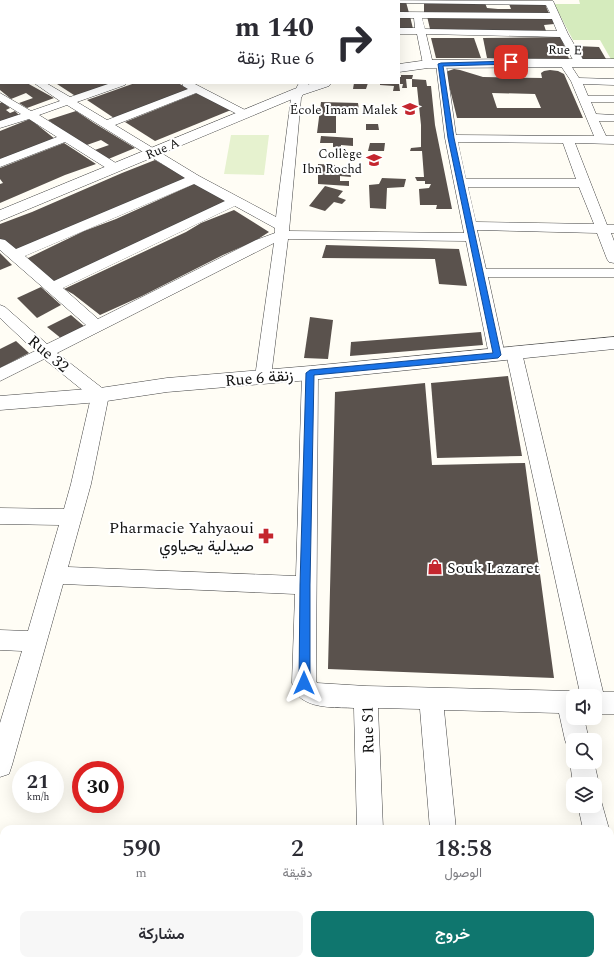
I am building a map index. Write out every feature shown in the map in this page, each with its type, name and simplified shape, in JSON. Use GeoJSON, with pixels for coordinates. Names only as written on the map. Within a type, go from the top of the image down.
{"type":"FeatureCollection","features":[{"type":"Feature","properties":{"kind":"street"},"geometry":{"type":"LineString","coordinates":[[344,0],[544,2],[550,4],[563,34],[580,63]]}},
{"type":"Feature","properties":{"kind":"street"},"geometry":{"type":"LineString","coordinates":[[415,0],[421,31],[451,138],[480,273],[506,354],[590,689]]}},
{"type":"Feature","properties":{"kind":"street"},"geometry":{"type":"LineString","coordinates":[[400,14],[554,16]]}},
{"type":"Feature","properties":{"kind":"street"},"geometry":{"type":"LineString","coordinates":[[400,31],[563,34]]}},
{"type":"Feature","properties":{"kind":"street"},"geometry":{"type":"LineString","coordinates":[[400,63],[409,62],[430,64]]}},
{"type":"Feature","properties":{"kind":"street"},"geometry":{"type":"LineString","coordinates":[[564,63],[576,81],[593,118],[610,140]]}},
{"type":"Feature","properties":{"kind":"street","name":"Rue E"},"geometry":{"type":"LineString","coordinates":[[430,64],[614,63]]}},
{"type":"Feature","properties":{"kind":"street"},"geometry":{"type":"LineString","coordinates":[[400,68],[430,64]]}},
{"type":"Feature","properties":{"kind":"street"},"geometry":{"type":"LineString","coordinates":[[576,81],[614,82]]}},
{"type":"Feature","properties":{"kind":"street"},"geometry":{"type":"LineString","coordinates":[[42,84],[282,231]]}},
{"type":"Feature","properties":{"kind":"street"},"geometry":{"type":"LineString","coordinates":[[0,125],[118,84]]}},
{"type":"Feature","properties":{"kind":"street"},"geometry":{"type":"LineString","coordinates":[[188,84],[241,113]]}},
{"type":"Feature","properties":{"kind":"street","name":"Rue A"},"geometry":{"type":"LineString","coordinates":[[0,216],[111,166],[241,113],[303,85],[314,84]]}},
{"type":"Feature","properties":{"kind":"street"},"geometry":{"type":"LineString","coordinates":[[263,376],[282,231],[296,98],[303,85]]}},
{"type":"Feature","properties":{"kind":"street","name":"Rue A"},"geometry":{"type":"LineString","coordinates":[[241,113],[265,106],[303,85]]}},
{"type":"Feature","properties":{"kind":"street"},"geometry":{"type":"LineString","coordinates":[[106,124],[197,89]]}},
{"type":"Feature","properties":{"kind":"street"},"geometry":{"type":"LineString","coordinates":[[1,98],[111,166]]}},
{"type":"Feature","properties":{"kind":"street"},"geometry":{"type":"LineString","coordinates":[[584,99],[614,100]]}},
{"type":"Feature","properties":{"kind":"street"},"geometry":{"type":"LineString","coordinates":[[265,106],[295,111]]}},
{"type":"Feature","properties":{"kind":"street"},"geometry":{"type":"LineString","coordinates":[[593,118],[614,118]]}},
{"type":"Feature","properties":{"kind":"street"},"geometry":{"type":"LineString","coordinates":[[0,163],[65,138]]}},
{"type":"Feature","properties":{"kind":"street"},"geometry":{"type":"LineString","coordinates":[[451,138],[610,140]]}},
{"type":"Feature","properties":{"kind":"street"},"geometry":{"type":"LineString","coordinates":[[567,139],[585,183],[608,228],[614,259]]}},
{"type":"Feature","properties":{"kind":"street","name":"Rue A"},"geometry":{"type":"LineString","coordinates":[[0,207],[111,166]]}},
{"type":"Feature","properties":{"kind":"street"},"geometry":{"type":"LineString","coordinates":[[15,255],[195,179]]}},
{"type":"Feature","properties":{"kind":"street"},"geometry":{"type":"LineString","coordinates":[[460,183],[585,183]]}},
{"type":"Feature","properties":{"kind":"street"},"geometry":{"type":"LineString","coordinates":[[53,287],[235,201]]}},
{"type":"Feature","properties":{"kind":"street"},"geometry":{"type":"LineString","coordinates":[[0,375],[282,231],[471,231],[608,228]]}},
{"type":"Feature","properties":{"kind":"street"},"geometry":{"type":"LineString","coordinates":[[0,243],[97,326]]}},
{"type":"Feature","properties":{"kind":"street"},"geometry":{"type":"LineString","coordinates":[[480,273],[614,273]]}},
{"type":"Feature","properties":{"kind":"street","name":"Rue 32"},"geometry":{"type":"LineString","coordinates":[[0,310],[46,352],[100,395]]}},
{"type":"Feature","properties":{"kind":"street","name":"Rue 6 زنقة"},"geometry":{"type":"LineString","coordinates":[[0,403],[100,395],[167,385],[310,373],[614,343]]}},
{"type":"Feature","properties":{"kind":"street","name":"Rue S1"},"geometry":{"type":"LineString","coordinates":[[310,373],[304,683],[309,691],[318,694],[366,697],[370,825]]}},
{"type":"Feature","properties":{"kind":"street"},"geometry":{"type":"LineString","coordinates":[[0,765],[81,484],[100,395]]}},
{"type":"Feature","properties":{"kind":"street"},"geometry":{"type":"LineString","coordinates":[[0,516],[72,517]]}},
{"type":"Feature","properties":{"kind":"street"},"geometry":{"type":"LineString","coordinates":[[55,575],[305,585]]}},
{"type":"Feature","properties":{"kind":"street"},"geometry":{"type":"LineString","coordinates":[[0,640],[36,641]]}},
{"type":"Feature","properties":{"kind":"street"},"geometry":{"type":"LineString","coordinates":[[366,697],[566,702]]}},
{"type":"Feature","properties":{"kind":"street"},"geometry":{"type":"LineString","coordinates":[[431,699],[443,825]]}},
{"type":"Feature","properties":{"kind":"street"},"geometry":{"type":"LineString","coordinates":[[602,703],[614,703]]}},
{"type":"Feature","properties":{"kind":"street"},"geometry":{"type":"LineString","coordinates":[[593,813],[595,825]]}},
{"type":"Feature","properties":{"kind":"green space"},"geometry":{"type":"Polygon","coordinates":[[[579,0],[614,0],[614,61],[612,61],[600,40],[573,40],[554,4],[580,4],[579,0]]]}},
{"type":"Feature","properties":{"kind":"green space"},"geometry":{"type":"Polygon","coordinates":[[[231,135],[269,135],[264,175],[224,174],[231,135]]]}},
{"type":"Feature","properties":{"kind":"building"},"geometry":{"type":"Polygon","coordinates":[[[400,2],[406,2],[409,13],[400,13],[400,2]]]}},
{"type":"Feature","properties":{"kind":"building"},"geometry":{"type":"Polygon","coordinates":[[[424,3],[485,3],[487,8],[498,9],[511,9],[509,4],[545,4],[550,16],[424,13],[424,3]]]}},
{"type":"Feature","properties":{"kind":"building"},"geometry":{"type":"Polygon","coordinates":[[[400,16],[410,16],[413,29],[400,28],[400,16]]]}},
{"type":"Feature","properties":{"kind":"building"},"geometry":{"type":"Polygon","coordinates":[[[427,16],[552,19],[554,24],[544,25],[546,31],[430,29],[427,16]]]}},
{"type":"Feature","properties":{"kind":"building"},"geometry":{"type":"Polygon","coordinates":[[[561,37],[569,59],[487,58],[483,38],[561,37]]]}},
{"type":"Feature","properties":{"kind":"building"},"geometry":{"type":"Polygon","coordinates":[[[431,38],[474,38],[481,58],[436,58],[431,38]]]}},
{"type":"Feature","properties":{"kind":"building"},"geometry":{"type":"Polygon","coordinates":[[[576,46],[599,47],[606,59],[582,59],[576,46]]]}},
{"type":"Feature","properties":{"kind":"building"},"geometry":{"type":"Polygon","coordinates":[[[454,69],[460,70],[483,77],[542,78],[541,73],[544,71],[558,71],[564,74],[583,118],[457,118],[446,73],[454,69]],[[492,93],[497,108],[541,108],[535,94],[492,93]]]}},
{"type":"Feature","properties":{"kind":"building"},"geometry":{"type":"Polygon","coordinates":[[[401,75],[413,75],[412,79],[406,79],[407,88],[402,88],[403,84],[400,84],[401,75]]]}},
{"type":"Feature","properties":{"kind":"building"},"geometry":{"type":"Polygon","coordinates":[[[412,79],[426,80],[427,86],[431,86],[435,125],[452,209],[436,209],[437,205],[420,205],[419,189],[429,188],[431,184],[425,184],[425,181],[417,181],[415,177],[424,177],[422,151],[410,151],[411,148],[421,147],[421,125],[417,87],[412,87],[412,79]]]}},
{"type":"Feature","properties":{"kind":"building"},"geometry":{"type":"Polygon","coordinates":[[[0,84],[29,84],[54,98],[27,108],[19,103],[33,98],[26,93],[11,99],[0,90],[0,84]]]}},
{"type":"Feature","properties":{"kind":"building"},"geometry":{"type":"Polygon","coordinates":[[[57,84],[111,84],[77,97],[57,84]]]}},
{"type":"Feature","properties":{"kind":"building"},"geometry":{"type":"Polygon","coordinates":[[[132,84],[180,84],[189,89],[114,118],[87,100],[132,84]]]}},
{"type":"Feature","properties":{"kind":"building"},"geometry":{"type":"Polygon","coordinates":[[[354,84],[368,84],[366,89],[353,89],[354,84]]]}},
{"type":"Feature","properties":{"kind":"building"},"geometry":{"type":"Polygon","coordinates":[[[399,84],[400,91],[393,91],[394,86],[380,85],[399,84]]]}},
{"type":"Feature","properties":{"kind":"building"},"geometry":{"type":"Polygon","coordinates":[[[197,93],[231,110],[155,141],[125,122],[197,93]]]}},
{"type":"Feature","properties":{"kind":"building"},"geometry":{"type":"Polygon","coordinates":[[[2,102],[10,108],[6,110],[10,113],[15,111],[20,116],[0,123],[0,103],[2,102]]]}},
{"type":"Feature","properties":{"kind":"building"},"geometry":{"type":"Polygon","coordinates":[[[321,102],[358,103],[359,110],[336,110],[336,133],[317,133],[321,102]]]}},
{"type":"Feature","properties":{"kind":"building"},"geometry":{"type":"Polygon","coordinates":[[[76,111],[135,148],[106,160],[92,151],[109,145],[101,140],[84,146],[48,120],[76,111]]]}},
{"type":"Feature","properties":{"kind":"building"},"geometry":{"type":"Polygon","coordinates":[[[30,119],[55,139],[0,159],[0,131],[30,119]]]}},
{"type":"Feature","properties":{"kind":"building"},"geometry":{"type":"Polygon","coordinates":[[[366,124],[378,124],[379,130],[366,130],[366,124]]]}},
{"type":"Feature","properties":{"kind":"building"},"geometry":{"type":"Polygon","coordinates":[[[321,136],[353,138],[353,146],[341,145],[341,148],[333,147],[333,143],[320,143],[321,136]]]}},
{"type":"Feature","properties":{"kind":"building"},"geometry":{"type":"Polygon","coordinates":[[[64,143],[96,164],[65,175],[0,203],[0,184],[3,183],[0,179],[0,168],[64,143]]]}},
{"type":"Feature","properties":{"kind":"building"},"geometry":{"type":"Polygon","coordinates":[[[370,143],[385,143],[384,151],[368,151],[370,143]]]}},
{"type":"Feature","properties":{"kind":"building"},"geometry":{"type":"Polygon","coordinates":[[[155,160],[188,179],[15,253],[0,239],[0,224],[155,160]]]}},
{"type":"Feature","properties":{"kind":"building"},"geometry":{"type":"Polygon","coordinates":[[[318,164],[335,165],[336,170],[342,170],[342,172],[350,173],[351,177],[340,176],[340,181],[349,181],[349,186],[318,184],[318,164]]]}},
{"type":"Feature","properties":{"kind":"building"},"geometry":{"type":"Polygon","coordinates":[[[382,178],[406,179],[404,187],[387,188],[386,209],[370,208],[369,185],[379,184],[382,178]]]}},
{"type":"Feature","properties":{"kind":"building"},"geometry":{"type":"Polygon","coordinates":[[[196,183],[229,203],[54,283],[24,260],[84,231],[116,219],[196,183]]]}},
{"type":"Feature","properties":{"kind":"building"},"geometry":{"type":"Polygon","coordinates":[[[325,186],[343,191],[338,197],[346,200],[342,204],[334,202],[325,211],[309,206],[325,186]]]}},
{"type":"Feature","properties":{"kind":"building"},"geometry":{"type":"Polygon","coordinates":[[[234,210],[269,232],[255,241],[100,315],[73,294],[64,289],[186,232],[201,223],[234,210]]]}},
{"type":"Feature","properties":{"kind":"building"},"geometry":{"type":"Polygon","coordinates":[[[326,245],[459,249],[467,286],[439,284],[435,259],[322,258],[326,245]]]}},
{"type":"Feature","properties":{"kind":"building"},"geometry":{"type":"Polygon","coordinates":[[[0,253],[12,265],[0,270],[0,253]]]}},
{"type":"Feature","properties":{"kind":"building"},"geometry":{"type":"Polygon","coordinates":[[[41,287],[61,305],[37,318],[17,298],[41,287]]]}},
{"type":"Feature","properties":{"kind":"building"},"geometry":{"type":"Polygon","coordinates":[[[71,315],[85,327],[62,339],[47,327],[71,315]]]}},
{"type":"Feature","properties":{"kind":"building"},"geometry":{"type":"Polygon","coordinates":[[[310,317],[333,320],[328,359],[304,358],[310,317]]]}},
{"type":"Feature","properties":{"kind":"building"},"geometry":{"type":"Polygon","coordinates":[[[481,332],[483,345],[350,356],[351,342],[481,332]]]}},
{"type":"Feature","properties":{"kind":"building"},"geometry":{"type":"Polygon","coordinates":[[[16,341],[29,353],[0,368],[0,349],[16,341]]]}},
{"type":"Feature","properties":{"kind":"building"},"geometry":{"type":"Polygon","coordinates":[[[508,376],[522,456],[437,458],[431,383],[508,376]]]}},
{"type":"Feature","properties":{"kind":"building","name":"Souk Lazaret"},"geometry":{"type":"Polygon","coordinates":[[[425,383],[432,465],[525,463],[554,678],[328,669],[335,392],[425,383]]]}},
{"type":"Feature","properties":{"kind":"place","name":"École Imam Malek"},"geometry":{"type":"Point","coordinates":[410,109]}},
{"type":"Feature","properties":{"kind":"place","name":"Collège Ibn Rochd"},"geometry":{"type":"Point","coordinates":[374,160]}},
{"type":"Feature","properties":{"kind":"place","name":"Pharmacie Yahyaoui صيدلية يحياوي"},"geometry":{"type":"Point","coordinates":[266,536]}},
{"type":"Feature","properties":{"kind":"place","name":"Souk Lazaret"},"geometry":{"type":"Point","coordinates":[435,567]}},
{"type":"Feature","properties":{"kind":"route"},"geometry":{"type":"LineString","coordinates":[[304,683],[310,373],[498,355],[451,138],[441,64],[511,62]]}}]}
